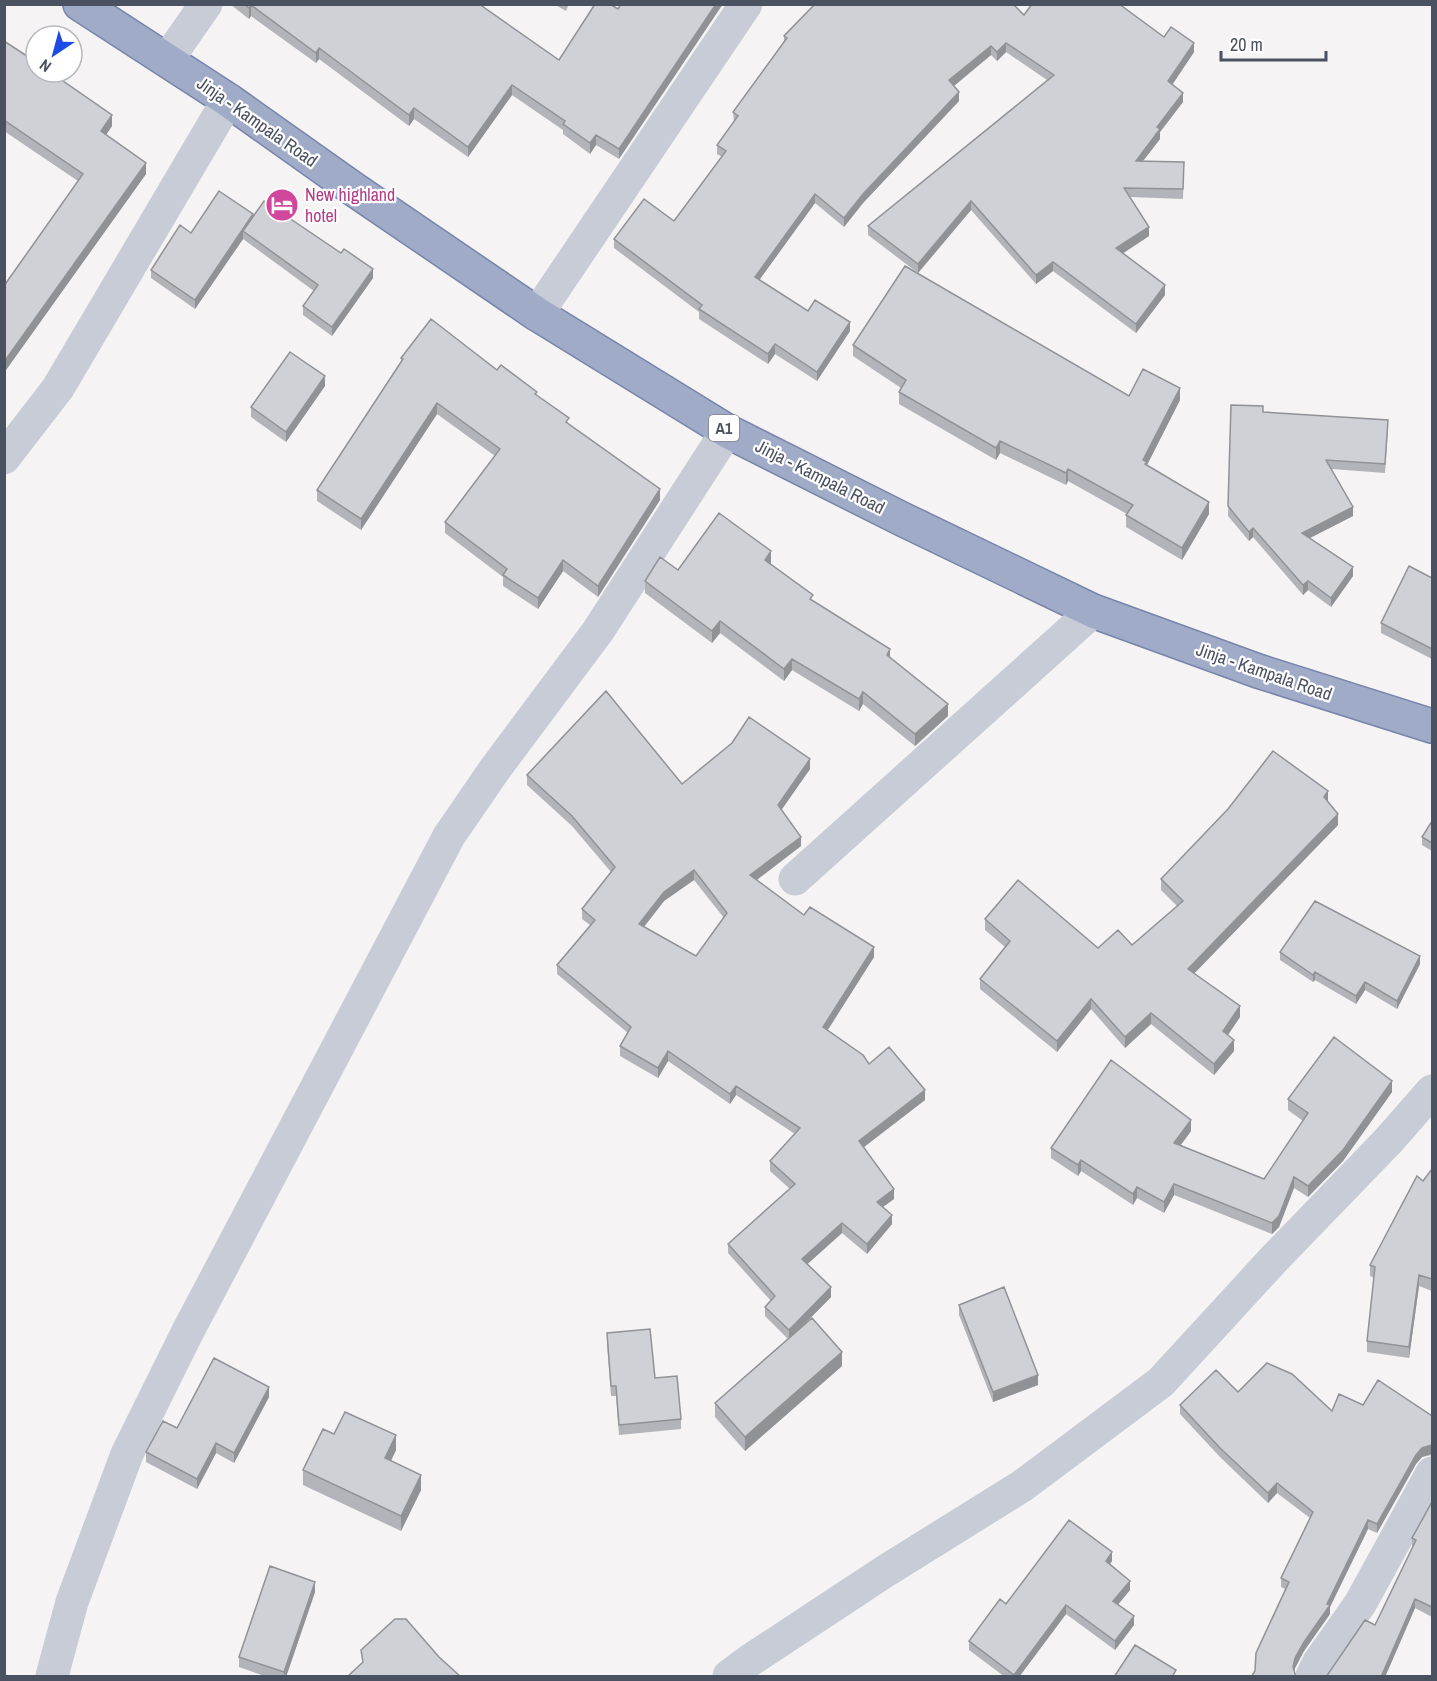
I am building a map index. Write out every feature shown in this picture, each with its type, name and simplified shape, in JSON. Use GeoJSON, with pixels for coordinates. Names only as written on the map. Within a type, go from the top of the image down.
{"type":"FeatureCollection","features":[{"type":"Feature","properties":{"kind":"highway","name":"Jinja - Kampala Road"},"geometry":{"type":"LineString","coordinates":[[80,4],[228,100],[537,314],[727,431],[1093,611],[1258,671],[1432,726]]}},
{"type":"Feature","properties":{"kind":"street"},"geometry":{"type":"LineString","coordinates":[[167,60],[206,4]]}},
{"type":"Feature","properties":{"kind":"street"},"geometry":{"type":"LineString","coordinates":[[537,314],[746,4]]}},
{"type":"Feature","properties":{"kind":"street"},"geometry":{"type":"LineString","coordinates":[[4,458],[58,388],[228,100]]}},
{"type":"Feature","properties":{"kind":"street"},"geometry":{"type":"LineString","coordinates":[[52,1677],[72,1602],[127,1454],[198,1312],[449,836],[495,769],[598,632],[727,431]]}},
{"type":"Feature","properties":{"kind":"street"},"geometry":{"type":"LineString","coordinates":[[795,879],[1093,611]]}},
{"type":"Feature","properties":{"kind":"street"},"geometry":{"type":"LineString","coordinates":[[729,1677],[749,1661],[884,1572],[1031,1479],[1161,1382],[1432,1093]]}},
{"type":"Feature","properties":{"kind":"street"},"geometry":{"type":"LineString","coordinates":[[1312,1677],[1319,1662],[1360,1604],[1432,1473]]}},
{"type":"Feature","properties":{"kind":"building"},"geometry":{"type":"Polygon","coordinates":[[[244,4],[479,4],[559,60],[595,4],[610,4],[618,9],[621,4],[716,4],[619,149],[596,135],[590,143],[563,124],[565,121],[512,85],[468,147],[414,108],[409,115],[319,48],[316,53],[251,5],[249,8],[244,4]]]}},
{"type":"Feature","properties":{"kind":"building"},"geometry":{"type":"Polygon","coordinates":[[[815,4],[1013,4],[1024,15],[1032,4],[1119,4],[1164,37],[1171,27],[1194,43],[1168,81],[1183,93],[1157,127],[1160,129],[1136,161],[1184,162],[1183,189],[1124,188],[1149,227],[1116,248],[1165,285],[1136,324],[1053,262],[1036,275],[971,201],[918,264],[868,226],[1054,75],[1006,43],[997,52],[991,46],[949,80],[959,92],[863,194],[844,218],[815,194],[755,277],[808,311],[815,300],[850,322],[817,372],[775,344],[768,354],[699,309],[702,305],[614,239],[644,199],[674,221],[726,151],[717,145],[738,116],[733,112],[787,38],[784,36],[815,4]]]}},
{"type":"Feature","properties":{"kind":"building"},"geometry":{"type":"Polygon","coordinates":[[[4,41],[24,54],[24,84],[67,84],[112,115],[101,131],[146,163],[4,362],[4,282],[6,283],[83,174],[4,120],[4,41]]]}},
{"type":"Feature","properties":{"kind":"building"},"geometry":{"type":"Polygon","coordinates":[[[219,191],[253,214],[195,300],[151,270],[180,225],[191,233],[219,191]]]}},
{"type":"Feature","properties":{"kind":"building"},"geometry":{"type":"Polygon","coordinates":[[[264,201],[341,253],[344,249],[373,269],[332,327],[303,306],[318,285],[243,231],[264,201]]]}},
{"type":"Feature","properties":{"kind":"building"},"geometry":{"type":"Polygon","coordinates":[[[905,266],[1129,396],[1143,369],[1180,388],[1143,460],[1147,462],[1145,464],[1209,502],[1182,548],[1126,515],[1133,505],[1068,469],[1066,473],[1000,441],[996,448],[899,392],[906,380],[853,345],[905,266]]]}},
{"type":"Feature","properties":{"kind":"building"},"geometry":{"type":"Polygon","coordinates":[[[431,319],[497,370],[501,365],[537,392],[535,394],[569,418],[566,422],[660,489],[598,586],[563,560],[538,598],[503,575],[507,569],[445,522],[500,449],[437,403],[361,519],[317,490],[403,359],[401,358],[431,319]]]}},
{"type":"Feature","properties":{"kind":"building"},"geometry":{"type":"Polygon","coordinates":[[[290,352],[325,376],[286,432],[251,407],[290,352]]]}},
{"type":"Feature","properties":{"kind":"building"},"geometry":{"type":"Polygon","coordinates":[[[1231,405],[1263,406],[1263,412],[1388,420],[1385,464],[1326,460],[1353,507],[1302,533],[1353,567],[1331,598],[1308,581],[1303,585],[1253,528],[1249,532],[1228,506],[1231,405]]]}},
{"type":"Feature","properties":{"kind":"building"},"geometry":{"type":"Polygon","coordinates":[[[719,513],[771,551],[765,560],[813,595],[810,599],[890,649],[887,655],[948,704],[915,734],[863,692],[859,699],[792,659],[784,669],[720,621],[712,631],[645,581],[660,557],[678,570],[719,513]]]}},
{"type":"Feature","properties":{"kind":"building"},"geometry":{"type":"Polygon","coordinates":[[[1409,566],[1432,578],[1432,649],[1381,623],[1409,566]]]}},
{"type":"Feature","properties":{"kind":"building"},"geometry":{"type":"Polygon","coordinates":[[[606,691],[682,784],[732,743],[749,717],[810,759],[778,805],[801,837],[750,875],[804,915],[810,907],[874,947],[823,1027],[863,1055],[869,1064],[889,1047],[925,1090],[859,1141],[894,1189],[877,1202],[892,1215],[867,1244],[842,1223],[802,1259],[831,1287],[789,1330],[765,1307],[775,1296],[728,1244],[795,1184],[770,1161],[800,1128],[736,1086],[730,1094],[668,1051],[658,1068],[620,1046],[631,1027],[557,965],[595,920],[582,909],[615,867],[572,816],[527,775],[606,691]],[[694,870],[664,892],[639,924],[696,956],[727,913],[694,870]]]}},
{"type":"Feature","properties":{"kind":"building"},"geometry":{"type":"Polygon","coordinates":[[[1273,751],[1328,791],[1324,797],[1338,814],[1188,969],[1240,1006],[1223,1031],[1234,1040],[1214,1064],[1151,1013],[1125,1037],[1091,999],[1057,1041],[980,979],[1010,941],[985,919],[1018,880],[1098,948],[1118,930],[1132,945],[1183,901],[1161,879],[1228,809],[1273,751]]]}},
{"type":"Feature","properties":{"kind":"building"},"geometry":{"type":"Polygon","coordinates":[[[1432,821],[1432,843],[1422,837],[1432,821]]]}},
{"type":"Feature","properties":{"kind":"building"},"geometry":{"type":"Polygon","coordinates":[[[1315,901],[1420,956],[1397,1001],[1365,982],[1356,996],[1315,972],[1313,975],[1280,952],[1315,901]]]}},
{"type":"Feature","properties":{"kind":"building"},"geometry":{"type":"Polygon","coordinates":[[[1334,1037],[1392,1081],[1343,1150],[1308,1186],[1294,1177],[1279,1216],[1272,1223],[1174,1184],[1164,1202],[1137,1187],[1133,1194],[1081,1160],[1078,1165],[1051,1148],[1111,1060],[1191,1120],[1174,1143],[1264,1179],[1308,1113],[1288,1099],[1334,1037]]]}},
{"type":"Feature","properties":{"kind":"building"},"geometry":{"type":"Polygon","coordinates":[[[1432,1169],[1432,1279],[1419,1275],[1409,1347],[1367,1341],[1375,1267],[1370,1265],[1417,1176],[1423,1181],[1432,1169]]]}},
{"type":"Feature","properties":{"kind":"building"},"geometry":{"type":"Polygon","coordinates":[[[1004,1287],[1038,1375],[993,1392],[959,1305],[1004,1287]]]}},
{"type":"Feature","properties":{"kind":"building"},"geometry":{"type":"Polygon","coordinates":[[[812,1318],[842,1352],[745,1437],[715,1403],[812,1318]]]}},
{"type":"Feature","properties":{"kind":"building"},"geometry":{"type":"Polygon","coordinates":[[[650,1329],[655,1378],[677,1376],[681,1419],[619,1425],[616,1386],[611,1386],[607,1333],[650,1329]]]}},
{"type":"Feature","properties":{"kind":"building"},"geometry":{"type":"Polygon","coordinates":[[[214,1358],[269,1387],[234,1453],[216,1443],[197,1479],[146,1452],[163,1421],[177,1428],[214,1358]]]}},
{"type":"Feature","properties":{"kind":"building"},"geometry":{"type":"Polygon","coordinates":[[[1267,1363],[1292,1374],[1332,1411],[1339,1394],[1363,1405],[1378,1380],[1432,1416],[1432,1445],[1422,1448],[1416,1455],[1377,1524],[1368,1520],[1327,1604],[1330,1605],[1295,1658],[1293,1667],[1296,1677],[1251,1677],[1255,1671],[1256,1653],[1289,1582],[1281,1578],[1313,1512],[1277,1483],[1268,1493],[1220,1448],[1180,1405],[1216,1370],[1238,1392],[1267,1363]]]}},
{"type":"Feature","properties":{"kind":"building"},"geometry":{"type":"Polygon","coordinates":[[[345,1412],[396,1435],[385,1458],[421,1475],[401,1516],[303,1470],[323,1429],[334,1434],[345,1412]]]}},
{"type":"Feature","properties":{"kind":"building"},"geometry":{"type":"Polygon","coordinates":[[[1432,1502],[1432,1607],[1415,1599],[1381,1677],[1326,1677],[1365,1620],[1375,1625],[1416,1540],[1412,1538],[1432,1502]]]}},
{"type":"Feature","properties":{"kind":"building"},"geometry":{"type":"Polygon","coordinates":[[[1069,1520],[1112,1552],[1106,1561],[1130,1581],[1113,1601],[1134,1616],[1115,1641],[1066,1605],[1014,1675],[969,1641],[1000,1599],[1006,1604],[1069,1520]]]}},
{"type":"Feature","properties":{"kind":"building"},"geometry":{"type":"Polygon","coordinates":[[[270,1566],[315,1582],[284,1672],[239,1657],[270,1566]]]}},
{"type":"Feature","properties":{"kind":"building"},"geometry":{"type":"Polygon","coordinates":[[[395,1619],[406,1619],[439,1657],[461,1677],[347,1677],[363,1662],[361,1650],[395,1619]]]}},
{"type":"Feature","properties":{"kind":"building"},"geometry":{"type":"Polygon","coordinates":[[[1135,1645],[1176,1670],[1172,1677],[1114,1677],[1135,1645]]]}},
{"type":"Feature","properties":{"kind":"place","name":"New highland hotel"},"geometry":{"type":"Point","coordinates":[282,205]}}]}
